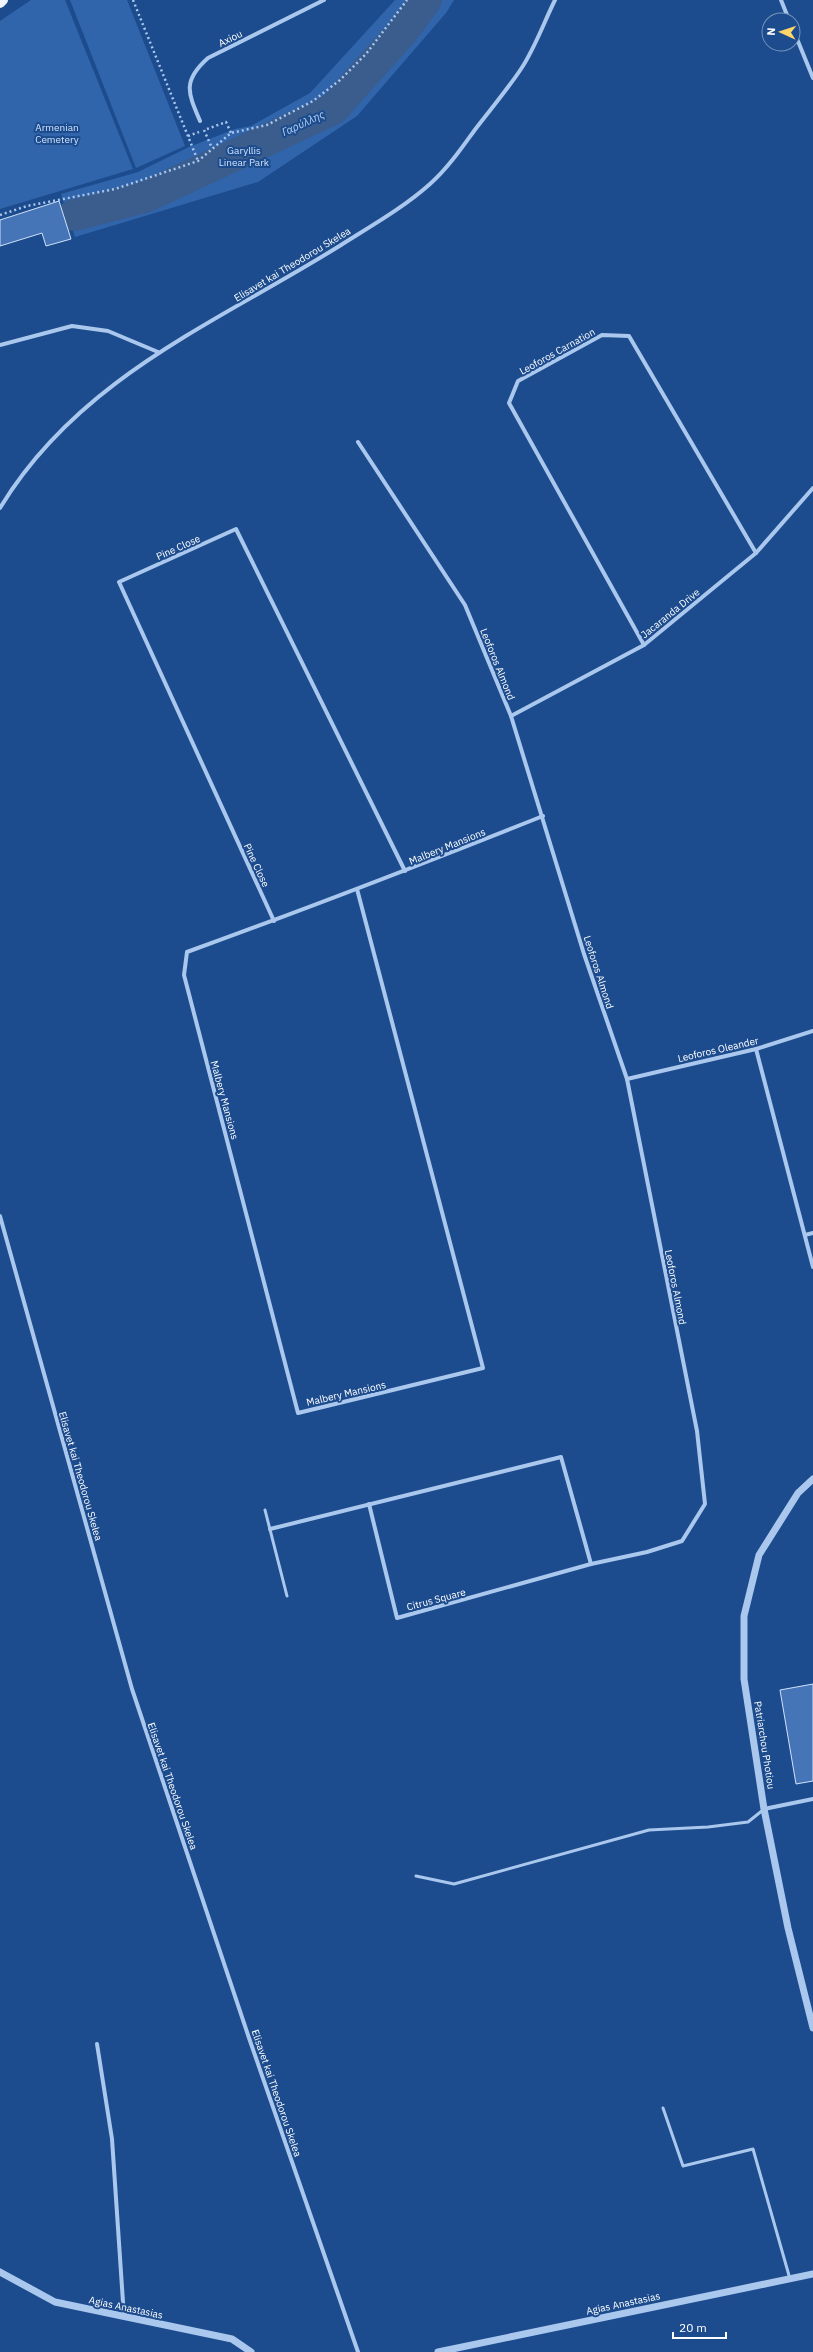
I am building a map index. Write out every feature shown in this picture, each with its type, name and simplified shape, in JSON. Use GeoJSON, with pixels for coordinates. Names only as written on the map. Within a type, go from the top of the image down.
{"type":"FeatureCollection","features":[{"type":"Feature","properties":{"kind":"main road"},"geometry":{"type":"LineString","coordinates":[[0,3],[3,0]]}},
{"type":"Feature","properties":{"kind":"street","name":"Axiou"},"geometry":{"type":"LineString","coordinates":[[200,121],[189,94],[194,70],[208,58],[324,0]]}},
{"type":"Feature","properties":{"kind":"street","name":"Elisavet kai Theodorou Skelea"},"geometry":{"type":"LineString","coordinates":[[0,508],[41,453],[82,410],[115,382],[158,352],[326,254],[402,206],[431,183],[459,151],[522,68],[555,0]]}},
{"type":"Feature","properties":{"kind":"street"},"geometry":{"type":"LineString","coordinates":[[781,0],[786,12]]}},
{"type":"Feature","properties":{"kind":"street"},"geometry":{"type":"LineString","coordinates":[[801,49],[813,78]]}},
{"type":"Feature","properties":{"kind":"street"},"geometry":{"type":"LineString","coordinates":[[0,345],[72,326],[108,331],[158,352]]}},
{"type":"Feature","properties":{"kind":"street","name":"Leoforos Carnation"},"geometry":{"type":"LineString","coordinates":[[644,645],[509,403],[518,381],[602,335],[629,336],[756,553]]}},
{"type":"Feature","properties":{"kind":"street","name":"Leoforos Almond"},"geometry":{"type":"LineString","coordinates":[[358,442],[465,605],[511,716],[543,816],[584,954],[626,1079],[697,1431],[705,1504],[682,1541]]}},
{"type":"Feature","properties":{"kind":"street","name":"Jacaranda Drive"},"geometry":{"type":"LineString","coordinates":[[511,716],[644,645],[756,553],[813,488]]}},
{"type":"Feature","properties":{"kind":"street","name":"Pine Close"},"geometry":{"type":"LineString","coordinates":[[274,921],[119,582],[236,529],[405,871]]}},
{"type":"Feature","properties":{"kind":"street","name":"Malbery Mansions"},"geometry":{"type":"LineString","coordinates":[[357,888],[483,1368],[298,1413],[184,975],[187,952],[274,921],[357,888],[405,871],[543,816]]}},
{"type":"Feature","properties":{"kind":"street","name":"Leoforos Oleander"},"geometry":{"type":"LineString","coordinates":[[626,1079],[756,1049],[813,1031]]}},
{"type":"Feature","properties":{"kind":"street"},"geometry":{"type":"LineString","coordinates":[[756,1049],[813,1267]]}},
{"type":"Feature","properties":{"kind":"street","name":"Elisavet kai Theodorou Skelea"},"geometry":{"type":"LineString","coordinates":[[0,1216],[132,1690],[248,2034],[358,2352]]}},
{"type":"Feature","properties":{"kind":"street"},"geometry":{"type":"LineString","coordinates":[[805,1235],[813,1233]]}},
{"type":"Feature","properties":{"kind":"street"},"geometry":{"type":"LineString","coordinates":[[270,1529],[561,1457],[591,1564]]}},
{"type":"Feature","properties":{"kind":"street","name":"Patriarchou Photiou"},"geometry":{"type":"LineString","coordinates":[[813,1479],[798,1494],[759,1555],[744,1616],[744,1679],[764,1809],[788,1928],[813,2028]]}},
{"type":"Feature","properties":{"kind":"street","name":"Citrus Square"},"geometry":{"type":"LineString","coordinates":[[369,1504],[397,1618],[591,1564],[647,1552],[682,1541]]}},
{"type":"Feature","properties":{"kind":"street"},"geometry":{"type":"LineString","coordinates":[[764,1809],[813,1799]]}},
{"type":"Feature","properties":{"kind":"street"},"geometry":{"type":"LineString","coordinates":[[97,2044],[112,2139],[124,2316]]}},
{"type":"Feature","properties":{"kind":"street","name":"Agias Anastasias"},"geometry":{"type":"LineString","coordinates":[[0,2272],[55,2302],[232,2340],[251,2352]]}},
{"type":"Feature","properties":{"kind":"street","name":"Agias Anastasias"},"geometry":{"type":"LineString","coordinates":[[438,2352],[813,2274]]}},
{"type":"Feature","properties":{"kind":"lane"},"geometry":{"type":"LineString","coordinates":[[265,1510],[287,1596]]}},
{"type":"Feature","properties":{"kind":"lane"},"geometry":{"type":"LineString","coordinates":[[416,1876],[454,1884],[649,1830],[708,1827],[748,1822],[764,1809]]}},
{"type":"Feature","properties":{"kind":"lane"},"geometry":{"type":"LineString","coordinates":[[663,2108],[683,2166],[753,2149],[790,2278]]}},
{"type":"Feature","properties":{"kind":"path"},"geometry":{"type":"LineString","coordinates":[[133,0],[198,161]]}},
{"type":"Feature","properties":{"kind":"path"},"geometry":{"type":"LineString","coordinates":[[0,215],[28,206],[115,189],[198,161],[231,133],[267,125],[313,101],[340,80],[366,54],[407,0]]}},
{"type":"Feature","properties":{"kind":"path"},"geometry":{"type":"LineString","coordinates":[[200,121],[212,148]]}},
{"type":"Feature","properties":{"kind":"path"},"geometry":{"type":"LineString","coordinates":[[188,136],[226,122],[231,133]]}},
{"type":"Feature","properties":{"kind":"green space","name":"Armenian Cemetery"},"geometry":{"type":"Polygon","coordinates":[[[31,0],[65,0],[133,169],[0,209],[0,21],[31,0]]]}},
{"type":"Feature","properties":{"kind":"green space"},"geometry":{"type":"Polygon","coordinates":[[[70,0],[127,0],[185,146],[136,168],[70,0]]]}},
{"type":"Feature","properties":{"kind":"green space","name":"Garyllis Linear Park"},"geometry":{"type":"Polygon","coordinates":[[[395,0],[454,0],[446,13],[357,116],[258,182],[75,237],[61,194],[138,172],[189,147],[235,129],[251,126],[310,93],[395,0]]]}},
{"type":"Feature","properties":{"kind":"building"},"geometry":{"type":"Polygon","coordinates":[[[59,201],[71,239],[46,246],[42,233],[0,246],[0,220],[59,201]]]}},
{"type":"Feature","properties":{"kind":"building"},"geometry":{"type":"Polygon","coordinates":[[[813,1684],[813,1781],[796,1784],[780,1690],[813,1684]]]}},
{"type":"Feature","properties":{"kind":"waterway","name":"Γαρύλλης"},"geometry":{"type":"LineString","coordinates":[[74,215],[145,197],[333,109],[403,31],[426,0]]}}]}
